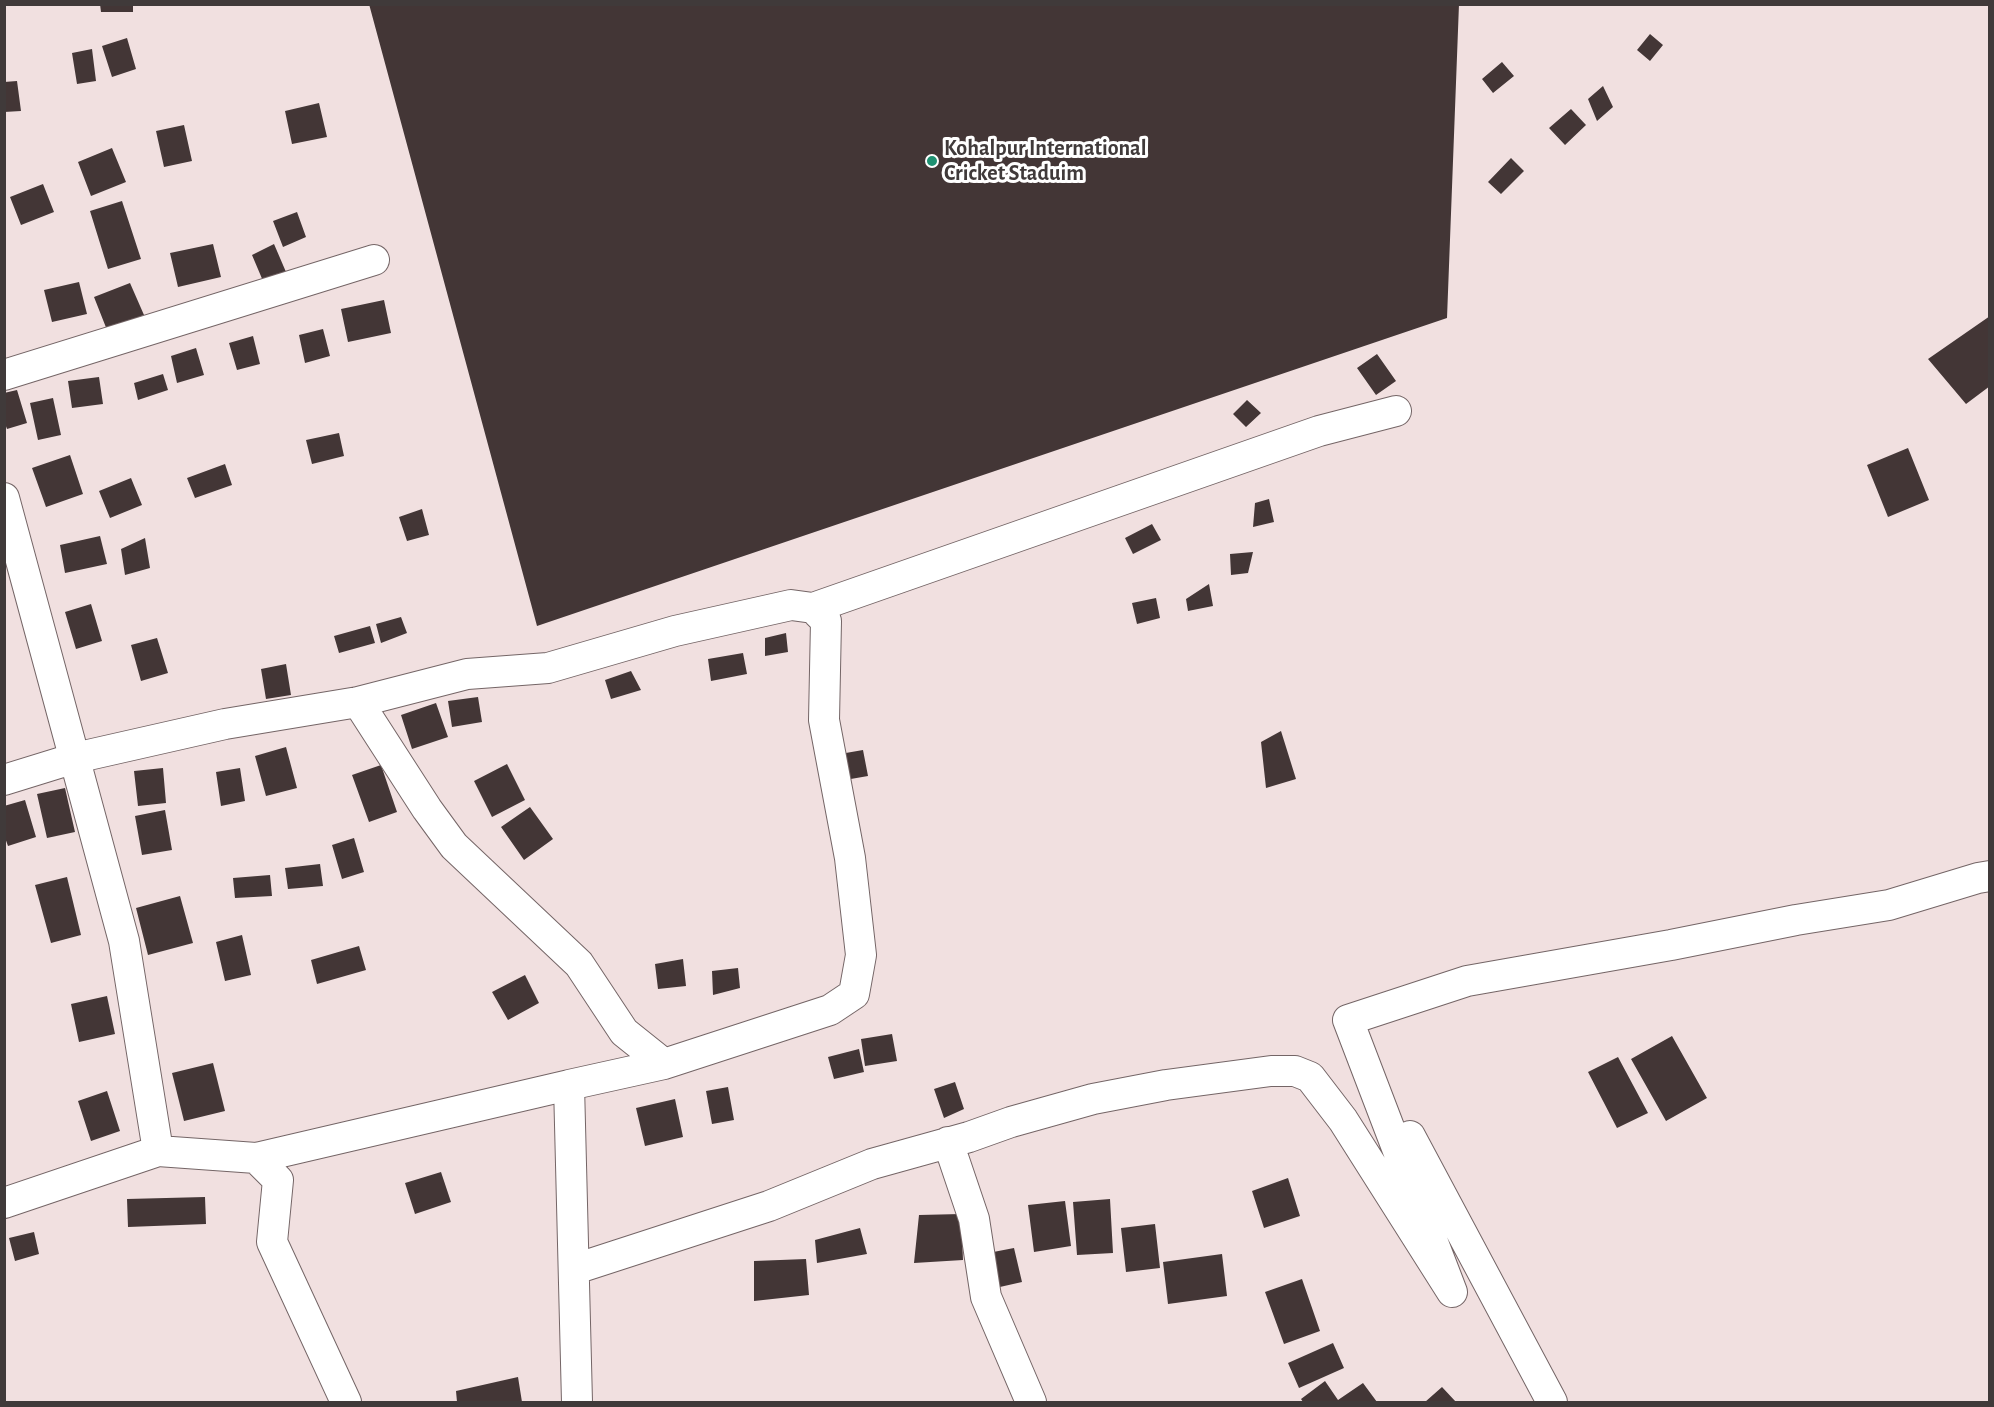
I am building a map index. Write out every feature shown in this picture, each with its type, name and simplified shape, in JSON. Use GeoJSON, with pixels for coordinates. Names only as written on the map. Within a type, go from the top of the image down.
{"type":"FeatureCollection","features":[{"type":"Feature","properties":{"kind":"street"},"geometry":{"type":"LineString","coordinates":[[4,375],[374,260]]}},
{"type":"Feature","properties":{"kind":"street"},"geometry":{"type":"LineString","coordinates":[[4,780],[75,758],[225,724],[358,702],[467,674],[548,668],[675,631],[791,605],[813,608],[1319,431],[1396,411]]}},
{"type":"Feature","properties":{"kind":"street"},"geometry":{"type":"LineString","coordinates":[[4,498],[124,942],[158,1151]]}},
{"type":"Feature","properties":{"kind":"street"},"geometry":{"type":"LineString","coordinates":[[4,1203],[158,1151],[256,1158],[664,1064],[830,1010],[854,994],[861,955],[850,858],[824,720],[826,621],[813,608]]}},
{"type":"Feature","properties":{"kind":"street"},"geometry":{"type":"LineString","coordinates":[[358,702],[426,809],[454,846],[579,964],[624,1032],[664,1064]]}},
{"type":"Feature","properties":{"kind":"street"},"geometry":{"type":"LineString","coordinates":[[1348,1020],[1467,981],[1888,905],[1989,876]]}},
{"type":"Feature","properties":{"kind":"street"},"geometry":{"type":"LineString","coordinates":[[575,1269],[769,1206],[872,1164],[1093,1099],[1166,1085],[1271,1071],[1295,1071],[1310,1077],[1343,1120],[1452,1292],[1348,1020]]}},
{"type":"Feature","properties":{"kind":"street"},"geometry":{"type":"LineString","coordinates":[[1348,1020],[1552,1402]]}},
{"type":"Feature","properties":{"kind":"street"},"geometry":{"type":"LineString","coordinates":[[569,1085],[577,1402]]}},
{"type":"Feature","properties":{"kind":"street"},"geometry":{"type":"LineString","coordinates":[[948,1142],[974,1220],[986,1297],[1031,1402]]}},
{"type":"Feature","properties":{"kind":"street"},"geometry":{"type":"LineString","coordinates":[[256,1158],[278,1180],[272,1242],[346,1402]]}},
{"type":"Feature","properties":{"kind":"building"},"geometry":{"type":"Polygon","coordinates":[[[100,4],[133,4],[133,12],[101,12],[100,4]]]}},
{"type":"Feature","properties":{"kind":"building","name":"Kohalpur International Cricket Staduim"},"geometry":{"type":"Polygon","coordinates":[[[369,4],[1459,4],[1447,318],[537,626],[369,4]]]}},
{"type":"Feature","properties":{"kind":"building"},"geometry":{"type":"Polygon","coordinates":[[[1650,34],[1663,45],[1650,61],[1637,50],[1650,34]]]}},
{"type":"Feature","properties":{"kind":"building"},"geometry":{"type":"Polygon","coordinates":[[[127,38],[136,69],[112,77],[102,46],[127,38]]]}},
{"type":"Feature","properties":{"kind":"building"},"geometry":{"type":"Polygon","coordinates":[[[92,49],[96,81],[77,84],[72,53],[92,49]]]}},
{"type":"Feature","properties":{"kind":"building"},"geometry":{"type":"Polygon","coordinates":[[[1502,62],[1514,76],[1493,93],[1482,79],[1502,62]]]}},
{"type":"Feature","properties":{"kind":"building"},"geometry":{"type":"Polygon","coordinates":[[[17,81],[21,111],[4,112],[4,82],[17,81]]]}},
{"type":"Feature","properties":{"kind":"building"},"geometry":{"type":"Polygon","coordinates":[[[1603,86],[1613,107],[1597,121],[1588,99],[1603,86]]]}},
{"type":"Feature","properties":{"kind":"building"},"geometry":{"type":"Polygon","coordinates":[[[319,103],[327,137],[292,144],[285,111],[319,103]]]}},
{"type":"Feature","properties":{"kind":"building"},"geometry":{"type":"Polygon","coordinates":[[[1571,109],[1586,125],[1565,145],[1549,128],[1571,109]]]}},
{"type":"Feature","properties":{"kind":"building"},"geometry":{"type":"Polygon","coordinates":[[[184,125],[192,161],[164,167],[156,131],[184,125]]]}},
{"type":"Feature","properties":{"kind":"building"},"geometry":{"type":"Polygon","coordinates":[[[112,148],[126,182],[91,196],[78,162],[112,148]]]}},
{"type":"Feature","properties":{"kind":"building"},"geometry":{"type":"Polygon","coordinates":[[[1511,158],[1524,171],[1501,194],[1488,182],[1511,158]]]}},
{"type":"Feature","properties":{"kind":"building"},"geometry":{"type":"Polygon","coordinates":[[[43,184],[54,212],[21,225],[10,197],[43,184]]]}},
{"type":"Feature","properties":{"kind":"building"},"geometry":{"type":"Polygon","coordinates":[[[122,201],[141,259],[108,269],[90,211],[122,201]]]}},
{"type":"Feature","properties":{"kind":"building"},"geometry":{"type":"Polygon","coordinates":[[[297,212],[306,237],[283,247],[273,221],[297,212]]]}},
{"type":"Feature","properties":{"kind":"building"},"geometry":{"type":"Polygon","coordinates":[[[213,244],[221,277],[178,287],[170,253],[213,244]]]}},
{"type":"Feature","properties":{"kind":"building"},"geometry":{"type":"Polygon","coordinates":[[[274,244],[286,272],[263,281],[252,255],[274,244]]]}},
{"type":"Feature","properties":{"kind":"building"},"geometry":{"type":"Polygon","coordinates":[[[79,282],[87,314],[52,322],[44,290],[79,282]]]}},
{"type":"Feature","properties":{"kind":"building"},"geometry":{"type":"Polygon","coordinates":[[[130,283],[144,315],[107,330],[94,297],[130,283]]]}},
{"type":"Feature","properties":{"kind":"building"},"geometry":{"type":"Polygon","coordinates":[[[384,300],[391,333],[348,342],[341,309],[384,300]]]}},
{"type":"Feature","properties":{"kind":"building"},"geometry":{"type":"Polygon","coordinates":[[[1990,316],[1990,386],[1966,404],[1928,359],[1990,316]]]}},
{"type":"Feature","properties":{"kind":"building"},"geometry":{"type":"Polygon","coordinates":[[[323,329],[330,356],[305,363],[299,335],[323,329]]]}},
{"type":"Feature","properties":{"kind":"building"},"geometry":{"type":"Polygon","coordinates":[[[253,336],[260,364],[237,370],[229,343],[253,336]]]}},
{"type":"Feature","properties":{"kind":"building"},"geometry":{"type":"Polygon","coordinates":[[[196,348],[204,375],[177,383],[171,356],[196,348]]]}},
{"type":"Feature","properties":{"kind":"building"},"geometry":{"type":"Polygon","coordinates":[[[1377,354],[1396,381],[1376,395],[1357,368],[1377,354]]]}},
{"type":"Feature","properties":{"kind":"building"},"geometry":{"type":"Polygon","coordinates":[[[163,374],[168,390],[138,400],[134,383],[163,374]]]}},
{"type":"Feature","properties":{"kind":"building"},"geometry":{"type":"Polygon","coordinates":[[[99,377],[103,404],[72,408],[68,381],[99,377]]]}},
{"type":"Feature","properties":{"kind":"building"},"geometry":{"type":"Polygon","coordinates":[[[17,390],[27,423],[7,429],[4,421],[4,393],[17,390]]]}},
{"type":"Feature","properties":{"kind":"building"},"geometry":{"type":"Polygon","coordinates":[[[53,398],[61,435],[38,440],[30,403],[53,398]]]}},
{"type":"Feature","properties":{"kind":"building"},"geometry":{"type":"Polygon","coordinates":[[[1247,400],[1261,413],[1246,427],[1233,414],[1247,400]]]}},
{"type":"Feature","properties":{"kind":"building"},"geometry":{"type":"Polygon","coordinates":[[[339,433],[344,456],[312,464],[306,440],[339,433]]]}},
{"type":"Feature","properties":{"kind":"building"},"geometry":{"type":"Polygon","coordinates":[[[1908,448],[1929,500],[1888,517],[1867,465],[1908,448]]]}},
{"type":"Feature","properties":{"kind":"building"},"geometry":{"type":"Polygon","coordinates":[[[70,455],[83,494],[46,507],[32,468],[70,455]]]}},
{"type":"Feature","properties":{"kind":"building"},"geometry":{"type":"Polygon","coordinates":[[[225,464],[232,485],[195,498],[187,478],[225,464]]]}},
{"type":"Feature","properties":{"kind":"building"},"geometry":{"type":"Polygon","coordinates":[[[131,478],[142,505],[110,518],[99,491],[131,478]]]}},
{"type":"Feature","properties":{"kind":"building"},"geometry":{"type":"Polygon","coordinates":[[[1269,499],[1274,522],[1253,527],[1255,503],[1269,499]]]}},
{"type":"Feature","properties":{"kind":"building"},"geometry":{"type":"Polygon","coordinates":[[[422,509],[429,535],[407,541],[399,517],[422,509]]]}},
{"type":"Feature","properties":{"kind":"building"},"geometry":{"type":"Polygon","coordinates":[[[1152,524],[1161,540],[1133,554],[1125,538],[1152,524]]]}},
{"type":"Feature","properties":{"kind":"building"},"geometry":{"type":"Polygon","coordinates":[[[100,536],[107,564],[65,573],[60,545],[100,536]]]}},
{"type":"Feature","properties":{"kind":"building"},"geometry":{"type":"Polygon","coordinates":[[[145,538],[150,568],[125,575],[121,549],[145,538]]]}},
{"type":"Feature","properties":{"kind":"building"},"geometry":{"type":"Polygon","coordinates":[[[1253,552],[1248,573],[1231,575],[1230,554],[1253,552]]]}},
{"type":"Feature","properties":{"kind":"building"},"geometry":{"type":"Polygon","coordinates":[[[1209,584],[1213,606],[1188,611],[1186,599],[1209,584]]]}},
{"type":"Feature","properties":{"kind":"building"},"geometry":{"type":"Polygon","coordinates":[[[1156,598],[1160,618],[1137,624],[1132,603],[1156,598]]]}},
{"type":"Feature","properties":{"kind":"building"},"geometry":{"type":"Polygon","coordinates":[[[91,604],[102,641],[76,649],[65,612],[91,604]]]}},
{"type":"Feature","properties":{"kind":"building"},"geometry":{"type":"Polygon","coordinates":[[[401,617],[407,633],[381,643],[376,624],[401,617]]]}},
{"type":"Feature","properties":{"kind":"building"},"geometry":{"type":"Polygon","coordinates":[[[370,626],[375,643],[339,653],[334,636],[370,626]]]}},
{"type":"Feature","properties":{"kind":"building"},"geometry":{"type":"Polygon","coordinates":[[[786,633],[788,652],[765,656],[765,638],[786,633]]]}},
{"type":"Feature","properties":{"kind":"building"},"geometry":{"type":"Polygon","coordinates":[[[157,638],[168,673],[141,681],[131,645],[157,638]]]}},
{"type":"Feature","properties":{"kind":"building"},"geometry":{"type":"Polygon","coordinates":[[[743,653],[747,674],[711,681],[708,659],[743,653]]]}},
{"type":"Feature","properties":{"kind":"building"},"geometry":{"type":"Polygon","coordinates":[[[286,664],[291,695],[266,699],[261,669],[286,664]]]}},
{"type":"Feature","properties":{"kind":"building"},"geometry":{"type":"Polygon","coordinates":[[[631,671],[641,690],[611,699],[605,680],[631,671]]]}},
{"type":"Feature","properties":{"kind":"building"},"geometry":{"type":"Polygon","coordinates":[[[478,697],[482,722],[452,727],[448,701],[478,697]]]}},
{"type":"Feature","properties":{"kind":"building"},"geometry":{"type":"Polygon","coordinates":[[[436,703],[448,737],[412,749],[401,715],[436,703]]]}},
{"type":"Feature","properties":{"kind":"building"},"geometry":{"type":"Polygon","coordinates":[[[1281,731],[1296,779],[1266,788],[1261,742],[1281,731]]]}},
{"type":"Feature","properties":{"kind":"building"},"geometry":{"type":"Polygon","coordinates":[[[286,747],[297,788],[266,796],[255,756],[286,747]]]}},
{"type":"Feature","properties":{"kind":"building"},"geometry":{"type":"Polygon","coordinates":[[[863,750],[868,776],[845,780],[840,754],[863,750]]]}},
{"type":"Feature","properties":{"kind":"building"},"geometry":{"type":"Polygon","coordinates":[[[507,764],[525,800],[492,817],[474,781],[507,764]]]}},
{"type":"Feature","properties":{"kind":"building"},"geometry":{"type":"Polygon","coordinates":[[[381,765],[397,812],[369,822],[352,775],[381,765]]]}},
{"type":"Feature","properties":{"kind":"building"},"geometry":{"type":"Polygon","coordinates":[[[163,768],[166,803],[138,806],[134,771],[163,768]]]}},
{"type":"Feature","properties":{"kind":"building"},"geometry":{"type":"Polygon","coordinates":[[[240,768],[245,801],[221,806],[216,772],[240,768]]]}},
{"type":"Feature","properties":{"kind":"building"},"geometry":{"type":"Polygon","coordinates":[[[65,788],[75,832],[47,838],[37,794],[65,788]]]}},
{"type":"Feature","properties":{"kind":"building"},"geometry":{"type":"Polygon","coordinates":[[[25,800],[36,837],[8,846],[4,835],[4,806],[25,800]]]}},
{"type":"Feature","properties":{"kind":"building"},"geometry":{"type":"Polygon","coordinates":[[[530,807],[553,839],[524,860],[501,827],[530,807]]]}},
{"type":"Feature","properties":{"kind":"building"},"geometry":{"type":"Polygon","coordinates":[[[165,810],[172,850],[142,855],[135,816],[165,810]]]}},
{"type":"Feature","properties":{"kind":"building"},"geometry":{"type":"Polygon","coordinates":[[[354,838],[364,872],[342,879],[332,845],[354,838]]]}},
{"type":"Feature","properties":{"kind":"building"},"geometry":{"type":"Polygon","coordinates":[[[320,864],[323,886],[288,889],[285,868],[320,864]]]}},
{"type":"Feature","properties":{"kind":"building"},"geometry":{"type":"Polygon","coordinates":[[[270,875],[272,896],[235,898],[233,878],[270,875]]]}},
{"type":"Feature","properties":{"kind":"building"},"geometry":{"type":"Polygon","coordinates":[[[67,877],[81,935],[51,943],[35,885],[67,877]]]}},
{"type":"Feature","properties":{"kind":"building"},"geometry":{"type":"Polygon","coordinates":[[[180,896],[193,943],[148,955],[136,908],[180,896]]]}},
{"type":"Feature","properties":{"kind":"building"},"geometry":{"type":"Polygon","coordinates":[[[242,935],[251,975],[225,981],[216,942],[242,935]]]}},
{"type":"Feature","properties":{"kind":"building"},"geometry":{"type":"Polygon","coordinates":[[[359,946],[366,970],[317,984],[311,960],[359,946]]]}},
{"type":"Feature","properties":{"kind":"building"},"geometry":{"type":"Polygon","coordinates":[[[683,959],[686,986],[658,989],[655,964],[683,959]]]}},
{"type":"Feature","properties":{"kind":"building"},"geometry":{"type":"Polygon","coordinates":[[[738,968],[740,988],[713,995],[712,971],[738,968]]]}},
{"type":"Feature","properties":{"kind":"building"},"geometry":{"type":"Polygon","coordinates":[[[525,975],[539,1003],[508,1020],[492,992],[525,975]]]}},
{"type":"Feature","properties":{"kind":"building"},"geometry":{"type":"Polygon","coordinates":[[[107,996],[115,1034],[79,1042],[71,1004],[107,996]]]}},
{"type":"Feature","properties":{"kind":"building"},"geometry":{"type":"Polygon","coordinates":[[[892,1034],[897,1061],[865,1066],[861,1039],[892,1034]]]}},
{"type":"Feature","properties":{"kind":"building"},"geometry":{"type":"Polygon","coordinates":[[[1672,1036],[1707,1098],[1666,1121],[1631,1059],[1672,1036]]]}},
{"type":"Feature","properties":{"kind":"building"},"geometry":{"type":"Polygon","coordinates":[[[859,1049],[864,1072],[834,1079],[828,1057],[859,1049]]]}},
{"type":"Feature","properties":{"kind":"building"},"geometry":{"type":"Polygon","coordinates":[[[1618,1057],[1648,1113],[1617,1128],[1588,1072],[1618,1057]]]}},
{"type":"Feature","properties":{"kind":"building"},"geometry":{"type":"Polygon","coordinates":[[[213,1063],[225,1111],[184,1121],[172,1073],[213,1063]]]}},
{"type":"Feature","properties":{"kind":"building"},"geometry":{"type":"Polygon","coordinates":[[[955,1082],[964,1109],[944,1118],[934,1089],[955,1082]]]}},
{"type":"Feature","properties":{"kind":"building"},"geometry":{"type":"Polygon","coordinates":[[[728,1087],[734,1120],[712,1124],[706,1091],[728,1087]]]}},
{"type":"Feature","properties":{"kind":"building"},"geometry":{"type":"Polygon","coordinates":[[[107,1091],[120,1131],[91,1141],[78,1101],[107,1091]]]}},
{"type":"Feature","properties":{"kind":"building"},"geometry":{"type":"Polygon","coordinates":[[[675,1099],[683,1137],[645,1146],[636,1108],[675,1099]]]}},
{"type":"Feature","properties":{"kind":"building"},"geometry":{"type":"Polygon","coordinates":[[[441,1172],[451,1202],[415,1214],[405,1183],[441,1172]]]}},
{"type":"Feature","properties":{"kind":"building"},"geometry":{"type":"Polygon","coordinates":[[[1288,1178],[1300,1216],[1264,1228],[1252,1191],[1288,1178]]]}},
{"type":"Feature","properties":{"kind":"building"},"geometry":{"type":"Polygon","coordinates":[[[205,1197],[206,1224],[128,1227],[127,1199],[205,1197]]]}},
{"type":"Feature","properties":{"kind":"building"},"geometry":{"type":"Polygon","coordinates":[[[1110,1199],[1113,1253],[1077,1255],[1073,1202],[1110,1199]]]}},
{"type":"Feature","properties":{"kind":"building"},"geometry":{"type":"Polygon","coordinates":[[[1065,1201],[1071,1246],[1034,1252],[1028,1205],[1065,1201]]]}},
{"type":"Feature","properties":{"kind":"building"},"geometry":{"type":"Polygon","coordinates":[[[961,1214],[963,1260],[914,1263],[919,1215],[961,1214]]]}},
{"type":"Feature","properties":{"kind":"building"},"geometry":{"type":"Polygon","coordinates":[[[1155,1224],[1160,1268],[1126,1272],[1121,1228],[1155,1224]]]}},
{"type":"Feature","properties":{"kind":"building"},"geometry":{"type":"Polygon","coordinates":[[[860,1228],[867,1254],[817,1263],[815,1240],[860,1228]]]}},
{"type":"Feature","properties":{"kind":"building"},"geometry":{"type":"Polygon","coordinates":[[[34,1232],[39,1254],[15,1261],[9,1238],[34,1232]]]}},
{"type":"Feature","properties":{"kind":"building"},"geometry":{"type":"Polygon","coordinates":[[[1014,1248],[1022,1282],[991,1289],[983,1254],[1014,1248]]]}},
{"type":"Feature","properties":{"kind":"building"},"geometry":{"type":"Polygon","coordinates":[[[1222,1254],[1227,1296],[1168,1304],[1163,1262],[1222,1254]]]}},
{"type":"Feature","properties":{"kind":"building"},"geometry":{"type":"Polygon","coordinates":[[[806,1259],[809,1295],[754,1301],[754,1261],[806,1259]]]}},
{"type":"Feature","properties":{"kind":"building"},"geometry":{"type":"Polygon","coordinates":[[[1302,1279],[1320,1331],[1284,1344],[1265,1292],[1302,1279]]]}},
{"type":"Feature","properties":{"kind":"building"},"geometry":{"type":"Polygon","coordinates":[[[1333,1343],[1344,1368],[1299,1388],[1288,1363],[1333,1343]]]}},
{"type":"Feature","properties":{"kind":"building"},"geometry":{"type":"Polygon","coordinates":[[[518,1377],[522,1402],[457,1402],[456,1391],[518,1377]]]}},
{"type":"Feature","properties":{"kind":"building"},"geometry":{"type":"Polygon","coordinates":[[[1325,1381],[1338,1400],[1363,1383],[1377,1402],[1303,1402],[1301,1399],[1325,1381]]]}},
{"type":"Feature","properties":{"kind":"building"},"geometry":{"type":"Polygon","coordinates":[[[1442,1387],[1456,1402],[1425,1402],[1442,1387]]]}},
{"type":"Feature","properties":{"kind":"place","name":"Kohalpur International Cricket Staduim"},"geometry":{"type":"Point","coordinates":[932,161]}}]}
